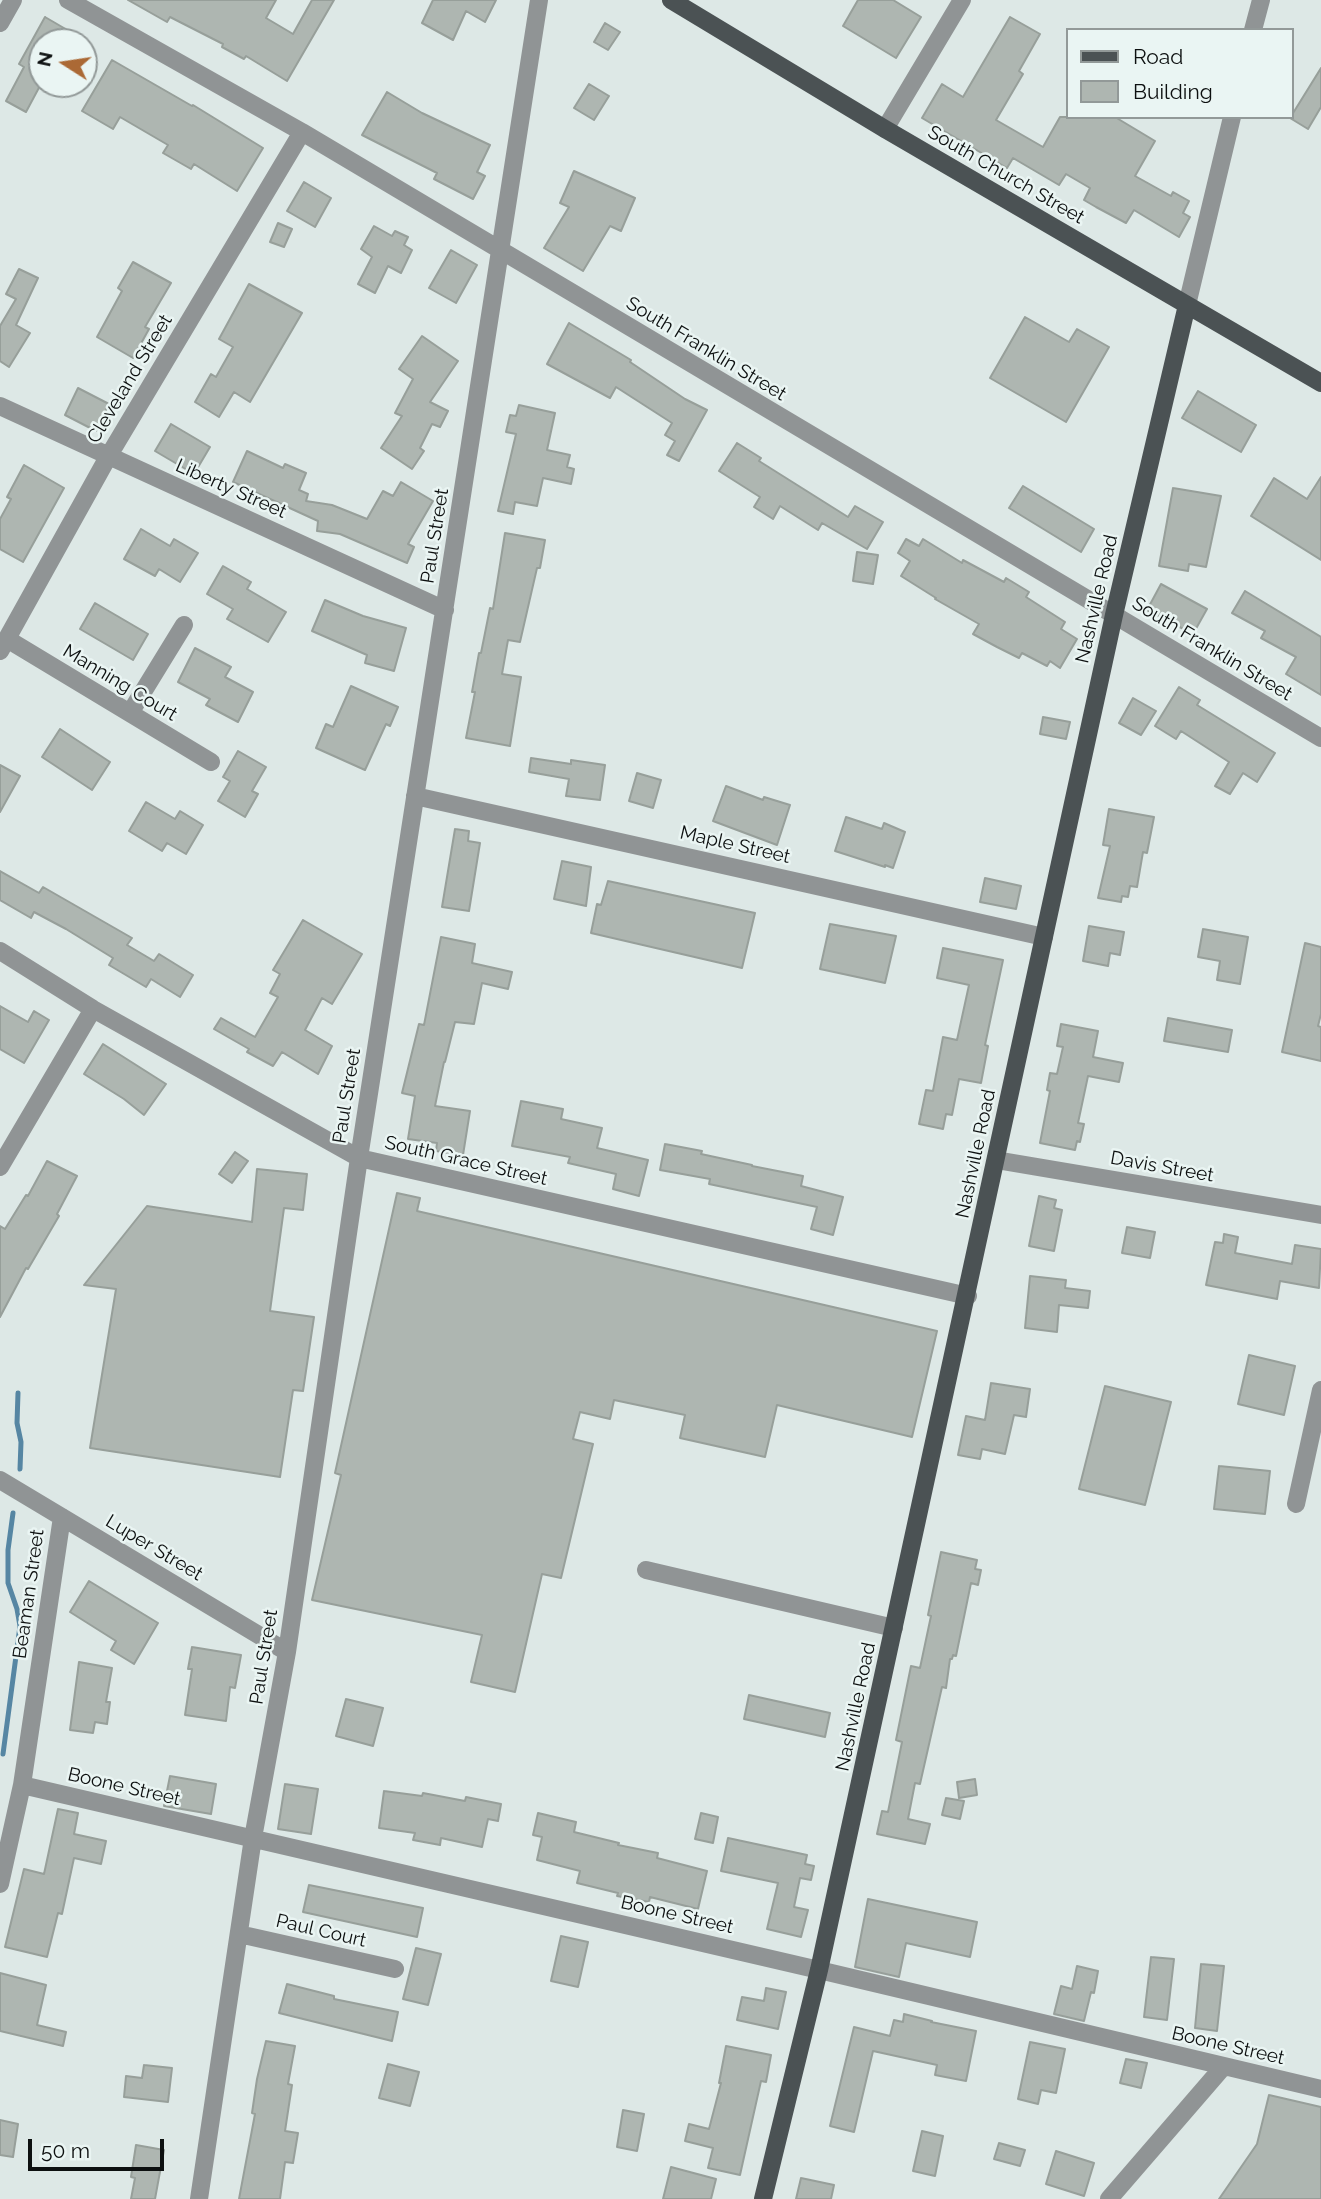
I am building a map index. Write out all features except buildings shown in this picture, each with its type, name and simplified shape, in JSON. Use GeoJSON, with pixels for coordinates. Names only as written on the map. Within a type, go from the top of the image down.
{"type":"FeatureCollection","features":[{"type":"Feature","properties":{"kind":"main road","name":"South Church Street"},"geometry":{"type":"LineString","coordinates":[[671,0],[885,129],[1321,383]]}},
{"type":"Feature","properties":{"kind":"main road","name":"Nashville Road"},"geometry":{"type":"LineString","coordinates":[[763,2199],[820,1970],[1114,615],[1186,305]]}},
{"type":"Feature","properties":{"kind":"street"},"geometry":{"type":"LineString","coordinates":[[0,23],[13,0]]}},
{"type":"Feature","properties":{"kind":"street","name":"South Franklin Street"},"geometry":{"type":"LineString","coordinates":[[68,0],[302,132],[1321,738]]}},
{"type":"Feature","properties":{"kind":"street","name":"Paul Street"},"geometry":{"type":"LineString","coordinates":[[199,2199],[253,1838],[287,1652],[359,1158],[539,0]]}},
{"type":"Feature","properties":{"kind":"street"},"geometry":{"type":"LineString","coordinates":[[885,129],[962,0]]}},
{"type":"Feature","properties":{"kind":"street"},"geometry":{"type":"LineString","coordinates":[[1254,28],[1261,0]]}},
{"type":"Feature","properties":{"kind":"street","name":"Nashville Road"},"geometry":{"type":"LineString","coordinates":[[1186,305],[1232,119]]}},
{"type":"Feature","properties":{"kind":"street","name":"Cleveland Street"},"geometry":{"type":"LineString","coordinates":[[3,645],[108,457],[302,132]]}},
{"type":"Feature","properties":{"kind":"street","name":"Liberty Street"},"geometry":{"type":"LineString","coordinates":[[0,406],[445,610]]}},
{"type":"Feature","properties":{"kind":"street"},"geometry":{"type":"LineString","coordinates":[[130,713],[184,625]]}},
{"type":"Feature","properties":{"kind":"street","name":"Manning Court"},"geometry":{"type":"LineString","coordinates":[[3,645],[130,713],[211,762]]}},
{"type":"Feature","properties":{"kind":"street","name":"Maple Street"},"geometry":{"type":"LineString","coordinates":[[415,796],[1044,937]]}},
{"type":"Feature","properties":{"kind":"street","name":"South Grace Street"},"geometry":{"type":"LineString","coordinates":[[0,951],[93,1009],[359,1158],[968,1296]]}},
{"type":"Feature","properties":{"kind":"street"},"geometry":{"type":"LineString","coordinates":[[0,1167],[93,1009]]}},
{"type":"Feature","properties":{"kind":"street","name":"Davis Street"},"geometry":{"type":"LineString","coordinates":[[996,1160],[1321,1215]]}},
{"type":"Feature","properties":{"kind":"street"},"geometry":{"type":"LineString","coordinates":[[1296,1504],[1321,1390]]}},
{"type":"Feature","properties":{"kind":"street","name":"Luper Street"},"geometry":{"type":"LineString","coordinates":[[0,1480],[287,1652]]}},
{"type":"Feature","properties":{"kind":"street","name":"Beaman Street"},"geometry":{"type":"LineString","coordinates":[[0,1884],[22,1785],[62,1517]]}},
{"type":"Feature","properties":{"kind":"street"},"geometry":{"type":"LineString","coordinates":[[646,1570],[894,1628]]}},
{"type":"Feature","properties":{"kind":"street","name":"Boone Street"},"geometry":{"type":"LineString","coordinates":[[22,1785],[1321,2089]]}},
{"type":"Feature","properties":{"kind":"street","name":"Paul Court"},"geometry":{"type":"LineString","coordinates":[[239,1934],[395,1969]]}},
{"type":"Feature","properties":{"kind":"street"},"geometry":{"type":"LineString","coordinates":[[1109,2199],[1223,2067]]}},
{"type":"Feature","properties":{"kind":"waterway"},"geometry":{"type":"LineString","coordinates":[[18,1393],[20,1469]]}},
{"type":"Feature","properties":{"kind":"waterway"},"geometry":{"type":"LineString","coordinates":[[3,1754],[20,1626],[8,1583],[8,1550],[13,1513]]}}]}
